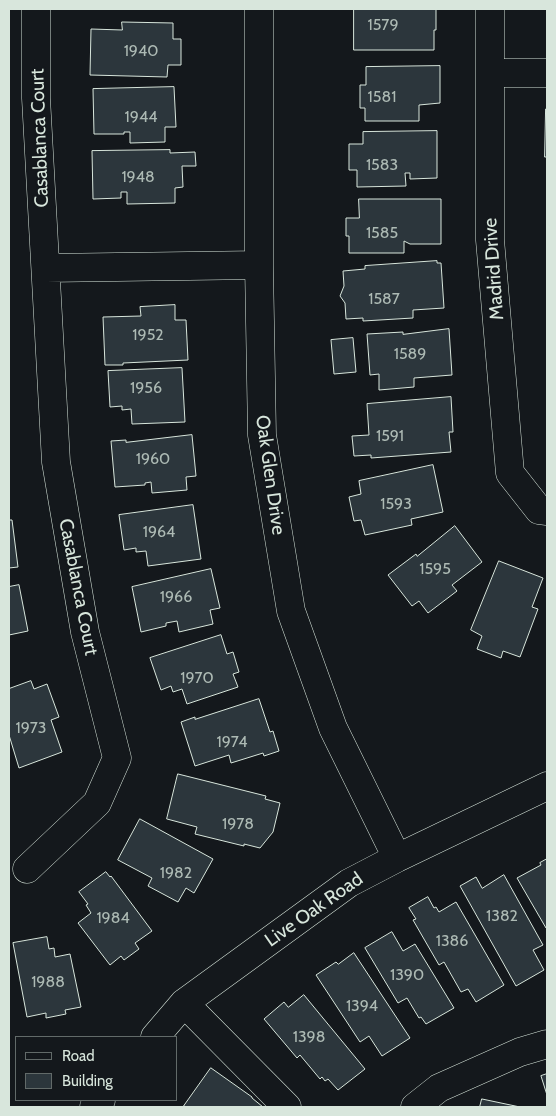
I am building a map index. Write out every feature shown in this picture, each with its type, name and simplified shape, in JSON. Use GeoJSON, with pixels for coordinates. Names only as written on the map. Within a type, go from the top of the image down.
{"type":"FeatureCollection","features":[{"type":"Feature","properties":{"kind":"street","name":"Casablanca Court"},"geometry":{"type":"LineString","coordinates":[[26,869],[98,803],[117,758],[85,632],[56,462],[36,98],[36,9]]}},
{"type":"Feature","properties":{"kind":"street","name":"Oak Glen Drive"},"geometry":{"type":"LineString","coordinates":[[259,9],[259,265],[262,435],[291,611],[332,728],[397,858]]}},
{"type":"Feature","properties":{"kind":"street","name":"Madrid Drive"},"geometry":{"type":"LineString","coordinates":[[490,9],[490,240],[510,473],[538,510],[547,510]]}},
{"type":"Feature","properties":{"kind":"street"},"geometry":{"type":"LineString","coordinates":[[490,73],[547,73]]}},
{"type":"Feature","properties":{"kind":"street"},"geometry":{"type":"LineString","coordinates":[[46,268],[259,265]]}},
{"type":"Feature","properties":{"kind":"street","name":"Live Oak Road"},"geometry":{"type":"LineString","coordinates":[[156,1036],[184,1003],[349,883],[547,786]]}},
{"type":"Feature","properties":{"kind":"street"},"geometry":{"type":"LineString","coordinates":[[184,1003],[286,1107]]}},
{"type":"Feature","properties":{"kind":"street"},"geometry":{"type":"LineString","coordinates":[[415,1107],[439,1088],[520,1052],[547,1044]]}},
{"type":"Feature","properties":{"kind":"building"},"geometry":{"type":"Polygon","coordinates":[[[354,9],[436,9],[434,50],[354,50],[354,9]]]}},
{"type":"Feature","properties":{"kind":"building"},"geometry":{"type":"Polygon","coordinates":[[[122,22],[173,23],[173,39],[181,39],[181,65],[168,65],[167,77],[90,75],[91,29],[122,30],[122,22]]]}},
{"type":"Feature","properties":{"kind":"building"},"geometry":{"type":"Polygon","coordinates":[[[440,66],[440,103],[419,105],[419,121],[365,121],[365,108],[360,108],[360,85],[366,85],[366,67],[440,66]]]}},
{"type":"Feature","properties":{"kind":"building"},"geometry":{"type":"Polygon","coordinates":[[[174,87],[176,127],[165,127],[165,142],[130,143],[130,132],[124,132],[124,134],[94,134],[93,89],[174,87]]]}},
{"type":"Feature","properties":{"kind":"building"},"geometry":{"type":"Polygon","coordinates":[[[546,109],[547,157],[545,157],[546,109]]]}},
{"type":"Feature","properties":{"kind":"building"},"geometry":{"type":"Polygon","coordinates":[[[437,131],[437,178],[410,179],[410,173],[405,173],[406,186],[357,187],[357,170],[349,170],[349,144],[363,144],[363,132],[437,131]]]}},
{"type":"Feature","properties":{"kind":"building"},"geometry":{"type":"Polygon","coordinates":[[[170,150],[170,153],[195,152],[196,166],[182,166],[183,187],[175,188],[175,203],[127,204],[127,192],[121,192],[121,198],[93,199],[92,151],[170,150]]]}},
{"type":"Feature","properties":{"kind":"building"},"geometry":{"type":"Polygon","coordinates":[[[359,199],[441,199],[441,244],[410,244],[404,241],[404,253],[349,253],[349,236],[346,236],[346,218],[359,218],[359,199]]]}},
{"type":"Feature","properties":{"kind":"building"},"geometry":{"type":"Polygon","coordinates":[[[437,261],[437,263],[441,263],[444,308],[413,310],[413,318],[363,321],[363,318],[346,319],[345,303],[340,296],[344,286],[343,271],[365,269],[365,266],[437,261]]]}},
{"type":"Feature","properties":{"kind":"building"},"geometry":{"type":"Polygon","coordinates":[[[175,305],[175,320],[186,320],[188,360],[105,365],[103,317],[141,316],[140,307],[175,305]]]}},
{"type":"Feature","properties":{"kind":"building"},"geometry":{"type":"Polygon","coordinates":[[[449,329],[452,375],[414,378],[414,387],[379,390],[379,374],[370,375],[367,334],[403,332],[403,334],[449,329]]]}},
{"type":"Feature","properties":{"kind":"building"},"geometry":{"type":"Polygon","coordinates":[[[353,338],[356,372],[334,374],[331,340],[353,338]]]}},
{"type":"Feature","properties":{"kind":"building"},"geometry":{"type":"Polygon","coordinates":[[[182,368],[185,422],[132,424],[131,409],[122,410],[122,406],[110,407],[108,371],[182,368]]]}},
{"type":"Feature","properties":{"kind":"building"},"geometry":{"type":"Polygon","coordinates":[[[451,397],[453,432],[449,432],[451,452],[371,458],[371,455],[354,456],[352,436],[369,435],[367,404],[451,397]]]}},
{"type":"Feature","properties":{"kind":"building"},"geometry":{"type":"Polygon","coordinates":[[[192,435],[196,476],[186,477],[187,490],[152,493],[151,482],[145,483],[145,485],[115,487],[111,441],[126,440],[126,442],[192,435]]]}},
{"type":"Feature","properties":{"kind":"building"},"geometry":{"type":"Polygon","coordinates":[[[433,465],[443,512],[411,519],[412,525],[365,535],[361,520],[354,521],[349,497],[361,494],[359,481],[433,465]]]}},
{"type":"Feature","properties":{"kind":"building"},"geometry":{"type":"Polygon","coordinates":[[[193,505],[201,559],[148,566],[146,551],[136,552],[136,548],[124,550],[119,515],[193,505]]]}},
{"type":"Feature","properties":{"kind":"building"},"geometry":{"type":"Polygon","coordinates":[[[9,520],[12,520],[18,567],[9,568],[9,520]]]}},
{"type":"Feature","properties":{"kind":"building"},"geometry":{"type":"Polygon","coordinates":[[[455,526],[482,562],[452,585],[457,591],[428,613],[419,601],[412,606],[388,575],[416,554],[417,556],[455,526]]]}},
{"type":"Feature","properties":{"kind":"building"},"geometry":{"type":"Polygon","coordinates":[[[499,561],[543,578],[532,607],[538,609],[520,657],[503,651],[501,658],[477,649],[482,636],[471,630],[499,561]]]}},
{"type":"Feature","properties":{"kind":"building"},"geometry":{"type":"Polygon","coordinates":[[[211,569],[220,608],[210,610],[213,624],[179,632],[177,621],[166,623],[166,626],[141,632],[132,587],[211,569]]]}},
{"type":"Feature","properties":{"kind":"building"},"geometry":{"type":"Polygon","coordinates":[[[19,585],[28,631],[9,635],[9,587],[19,585]]]}},
{"type":"Feature","properties":{"kind":"building"},"geometry":{"type":"Polygon","coordinates":[[[221,635],[227,654],[233,652],[239,672],[233,674],[238,687],[187,704],[182,689],[173,692],[171,686],[161,690],[150,658],[221,635]]]}},
{"type":"Feature","properties":{"kind":"building"},"geometry":{"type":"Polygon","coordinates":[[[31,681],[34,689],[47,684],[59,717],[51,720],[62,752],[19,768],[9,735],[9,689],[31,681]]]}},
{"type":"Feature","properties":{"kind":"building"},"geometry":{"type":"Polygon","coordinates":[[[259,699],[270,732],[273,731],[279,751],[264,756],[263,753],[231,763],[229,755],[195,766],[181,722],[259,699]]]}},
{"type":"Feature","properties":{"kind":"building"},"geometry":{"type":"Polygon","coordinates":[[[178,774],[266,796],[265,799],[280,803],[273,832],[260,848],[195,834],[197,827],[167,819],[178,774]]]}},
{"type":"Feature","properties":{"kind":"building"},"geometry":{"type":"Polygon","coordinates":[[[140,819],[213,859],[194,893],[186,888],[178,902],[148,886],[152,878],[118,860],[140,819]]]}},
{"type":"Feature","properties":{"kind":"building"},"geometry":{"type":"Polygon","coordinates":[[[547,859],[546,928],[517,878],[541,865],[540,863],[547,859]]]}},
{"type":"Feature","properties":{"kind":"building"},"geometry":{"type":"Polygon","coordinates":[[[106,872],[152,931],[135,943],[139,949],[124,960],[121,956],[110,965],[78,923],[91,913],[86,905],[88,904],[79,892],[106,872]]]}},
{"type":"Feature","properties":{"kind":"building"},"geometry":{"type":"Polygon","coordinates":[[[504,875],[543,945],[533,950],[544,970],[516,986],[460,886],[476,877],[482,888],[504,875]]]}},
{"type":"Feature","properties":{"kind":"building"},"geometry":{"type":"Polygon","coordinates":[[[428,897],[434,908],[436,907],[439,912],[456,902],[504,985],[476,1002],[468,989],[461,992],[444,962],[439,965],[413,920],[416,919],[409,908],[428,897]]]}},
{"type":"Feature","properties":{"kind":"building"},"geometry":{"type":"Polygon","coordinates":[[[392,932],[403,951],[415,944],[454,1008],[426,1024],[421,1017],[419,1018],[407,998],[398,1003],[365,948],[392,932]]]}},
{"type":"Feature","properties":{"kind":"building"},"geometry":{"type":"Polygon","coordinates":[[[47,937],[49,949],[54,948],[55,957],[70,954],[81,1007],[65,1010],[66,1014],[46,1018],[46,1013],[27,1017],[13,943],[47,937]]]}},
{"type":"Feature","properties":{"kind":"building"},"geometry":{"type":"Polygon","coordinates":[[[354,953],[410,1038],[382,1056],[369,1036],[360,1042],[316,975],[336,962],[338,964],[354,953]]]}},
{"type":"Feature","properties":{"kind":"building"},"geometry":{"type":"Polygon","coordinates":[[[304,995],[365,1069],[338,1090],[328,1079],[325,1081],[322,1077],[320,1079],[300,1055],[297,1058],[264,1019],[284,1002],[288,1007],[304,995]]]}},
{"type":"Feature","properties":{"kind":"building"},"geometry":{"type":"Polygon","coordinates":[[[211,1068],[252,1097],[263,1107],[184,1106],[211,1068]]]}},
{"type":"Feature","properties":{"kind":"building"},"geometry":{"type":"Polygon","coordinates":[[[547,1074],[547,1095],[541,1076],[547,1074]]]}},
{"type":"Feature","properties":{"kind":"building"},"geometry":{"type":"Polygon","coordinates":[[[482,1099],[520,1107],[480,1107],[482,1099]]]}}]}
